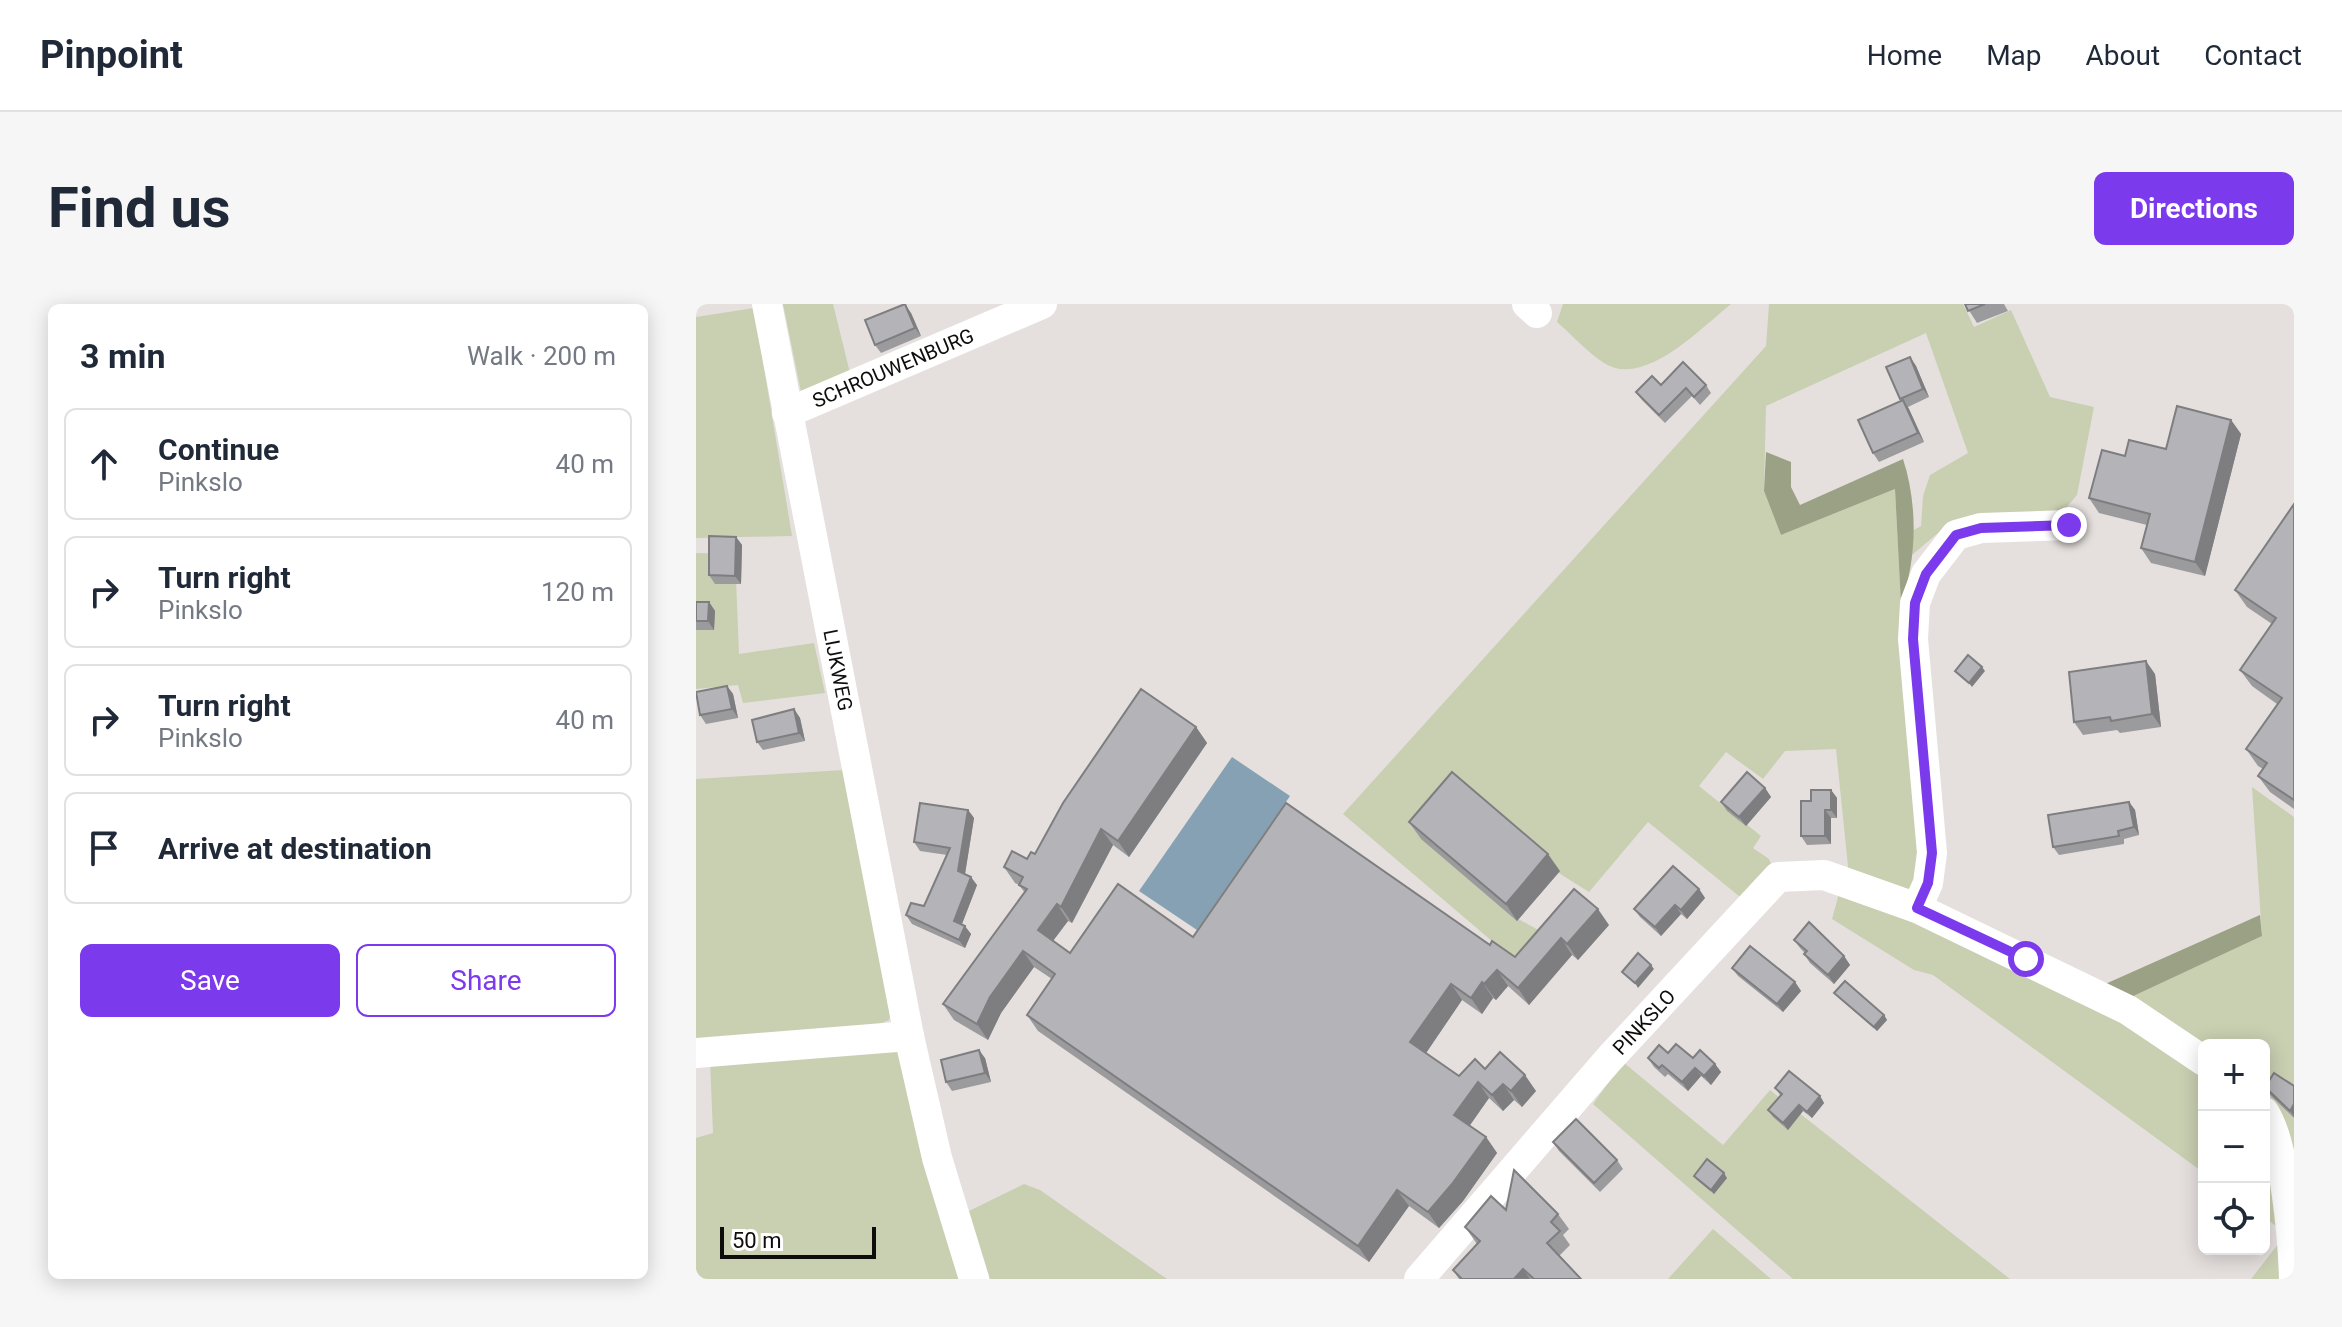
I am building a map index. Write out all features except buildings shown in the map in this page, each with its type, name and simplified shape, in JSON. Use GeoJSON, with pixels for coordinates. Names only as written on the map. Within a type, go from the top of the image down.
{"type":"FeatureCollection","features":[{"type":"Feature","properties":{"kind":"street","name":"LIJKWEG"},"geometry":{"type":"LineString","coordinates":[[767,304],[909,1036],[937,1158],[974,1279]]}},
{"type":"Feature","properties":{"kind":"street","name":"SCHROUWENBURG"},"geometry":{"type":"LineString","coordinates":[[787,413],[1042,304]]}},
{"type":"Feature","properties":{"kind":"street"},"geometry":{"type":"LineString","coordinates":[[1917,908],[1928,883],[1932,853],[1913,639],[1915,603],[1926,574],[1956,535],[1981,528],[2069,525]]}},
{"type":"Feature","properties":{"kind":"street","name":"PINKSLO"},"geometry":{"type":"LineString","coordinates":[[1419,1279],[1610,1058],[1778,877],[1824,875],[1917,908],[2128,1010],[2198,1057]]}},
{"type":"Feature","properties":{"kind":"street"},"geometry":{"type":"LineString","coordinates":[[696,1053],[909,1036]]}},
{"type":"Feature","properties":{"kind":"street"},"geometry":{"type":"LineString","coordinates":[[2270,1120],[2279,1149],[2294,1279]]}},
{"type":"Feature","properties":{"kind":"green space"},"geometry":{"type":"Polygon","coordinates":[[[783,304],[833,304],[851,377],[802,397],[783,304]]]}},
{"type":"Feature","properties":{"kind":"green space"},"geometry":{"type":"Polygon","coordinates":[[[1563,304],[1731,304],[1672,352],[1637,368],[1620,369],[1598,359],[1557,322],[1563,304]]]}},
{"type":"Feature","properties":{"kind":"green space"},"geometry":{"type":"Polygon","coordinates":[[[1769,304],[1963,304],[1974,327],[2011,310],[2050,397],[2094,407],[2077,495],[2065,509],[1945,527],[1912,555],[1912,531],[1921,526],[1923,496],[1930,475],[1968,453],[1926,333],[1766,406],[1764,491],[1781,535],[1895,489],[1901,604],[1928,847],[1910,889],[1893,888],[1849,876],[1836,749],[1785,751],[1763,779],[1726,752],[1699,786],[1761,836],[1753,848],[1769,859],[1775,874],[1745,901],[1648,822],[1589,892],[1554,870],[1513,916],[1544,933],[1520,965],[1343,814],[1766,346],[1769,304]]]}},
{"type":"Feature","properties":{"kind":"green space"},"geometry":{"type":"Polygon","coordinates":[[[754,308],[792,536],[696,538],[696,317],[754,308]]]}},
{"type":"Feature","properties":{"kind":"green space"},"geometry":{"type":"Polygon","coordinates":[[[1766,452],[1791,462],[1791,487],[1800,505],[1903,459],[1911,495],[1914,532],[1910,569],[1901,604],[1895,489],[1781,535],[1764,491],[1766,452]]]}},
{"type":"Feature","properties":{"kind":"green space"},"geometry":{"type":"Polygon","coordinates":[[[696,553],[735,554],[739,654],[814,643],[825,693],[743,703],[738,685],[696,689],[696,553]]]}},
{"type":"Feature","properties":{"kind":"green space"},"geometry":{"type":"Polygon","coordinates":[[[843,770],[894,1007],[889,1020],[874,1026],[696,1044],[696,779],[843,770]]]}},
{"type":"Feature","properties":{"kind":"green space"},"geometry":{"type":"Polygon","coordinates":[[[2252,787],[2294,817],[2294,1173],[2270,1098],[2270,1039],[2198,1039],[2198,1041],[2127,999],[2262,936],[2252,787]]]}},
{"type":"Feature","properties":{"kind":"green space"},"geometry":{"type":"Polygon","coordinates":[[[1840,890],[2023,962],[2198,1065],[2198,1169],[1933,975],[1914,970],[1832,919],[1840,890]]]}},
{"type":"Feature","properties":{"kind":"green space"},"geometry":{"type":"Polygon","coordinates":[[[2260,915],[2262,936],[2127,999],[2103,985],[2260,915]]]}},
{"type":"Feature","properties":{"kind":"green space"},"geometry":{"type":"Polygon","coordinates":[[[890,1045],[905,1054],[964,1279],[696,1279],[696,1138],[713,1133],[710,1061],[890,1045]]]}},
{"type":"Feature","properties":{"kind":"green space"},"geometry":{"type":"Polygon","coordinates":[[[1623,1062],[1723,1145],[1770,1090],[2010,1279],[1793,1279],[1593,1104],[1623,1062]]]}},
{"type":"Feature","properties":{"kind":"green space"},"geometry":{"type":"Polygon","coordinates":[[[2270,1132],[2281,1182],[2292,1279],[2251,1279],[2286,1234],[2270,1222],[2270,1132]]]}},
{"type":"Feature","properties":{"kind":"green space"},"geometry":{"type":"Polygon","coordinates":[[[1024,1184],[1040,1190],[1167,1279],[990,1279],[969,1211],[1024,1184]]]}},
{"type":"Feature","properties":{"kind":"green space"},"geometry":{"type":"Polygon","coordinates":[[[1713,1229],[1771,1279],[1668,1279],[1713,1229]]]}},
{"type":"Feature","properties":{"kind":"water"},"geometry":{"type":"Polygon","coordinates":[[[1232,757],[1290,796],[1197,930],[1139,891],[1232,757]]]}},
{"type":"Feature","properties":{"kind":"route"},"geometry":{"type":"LineString","coordinates":[[2026,959],[1917,908],[1928,883],[1932,853],[1913,639],[1915,603],[1926,574],[1956,535],[1981,528],[2069,525]]}}]}
